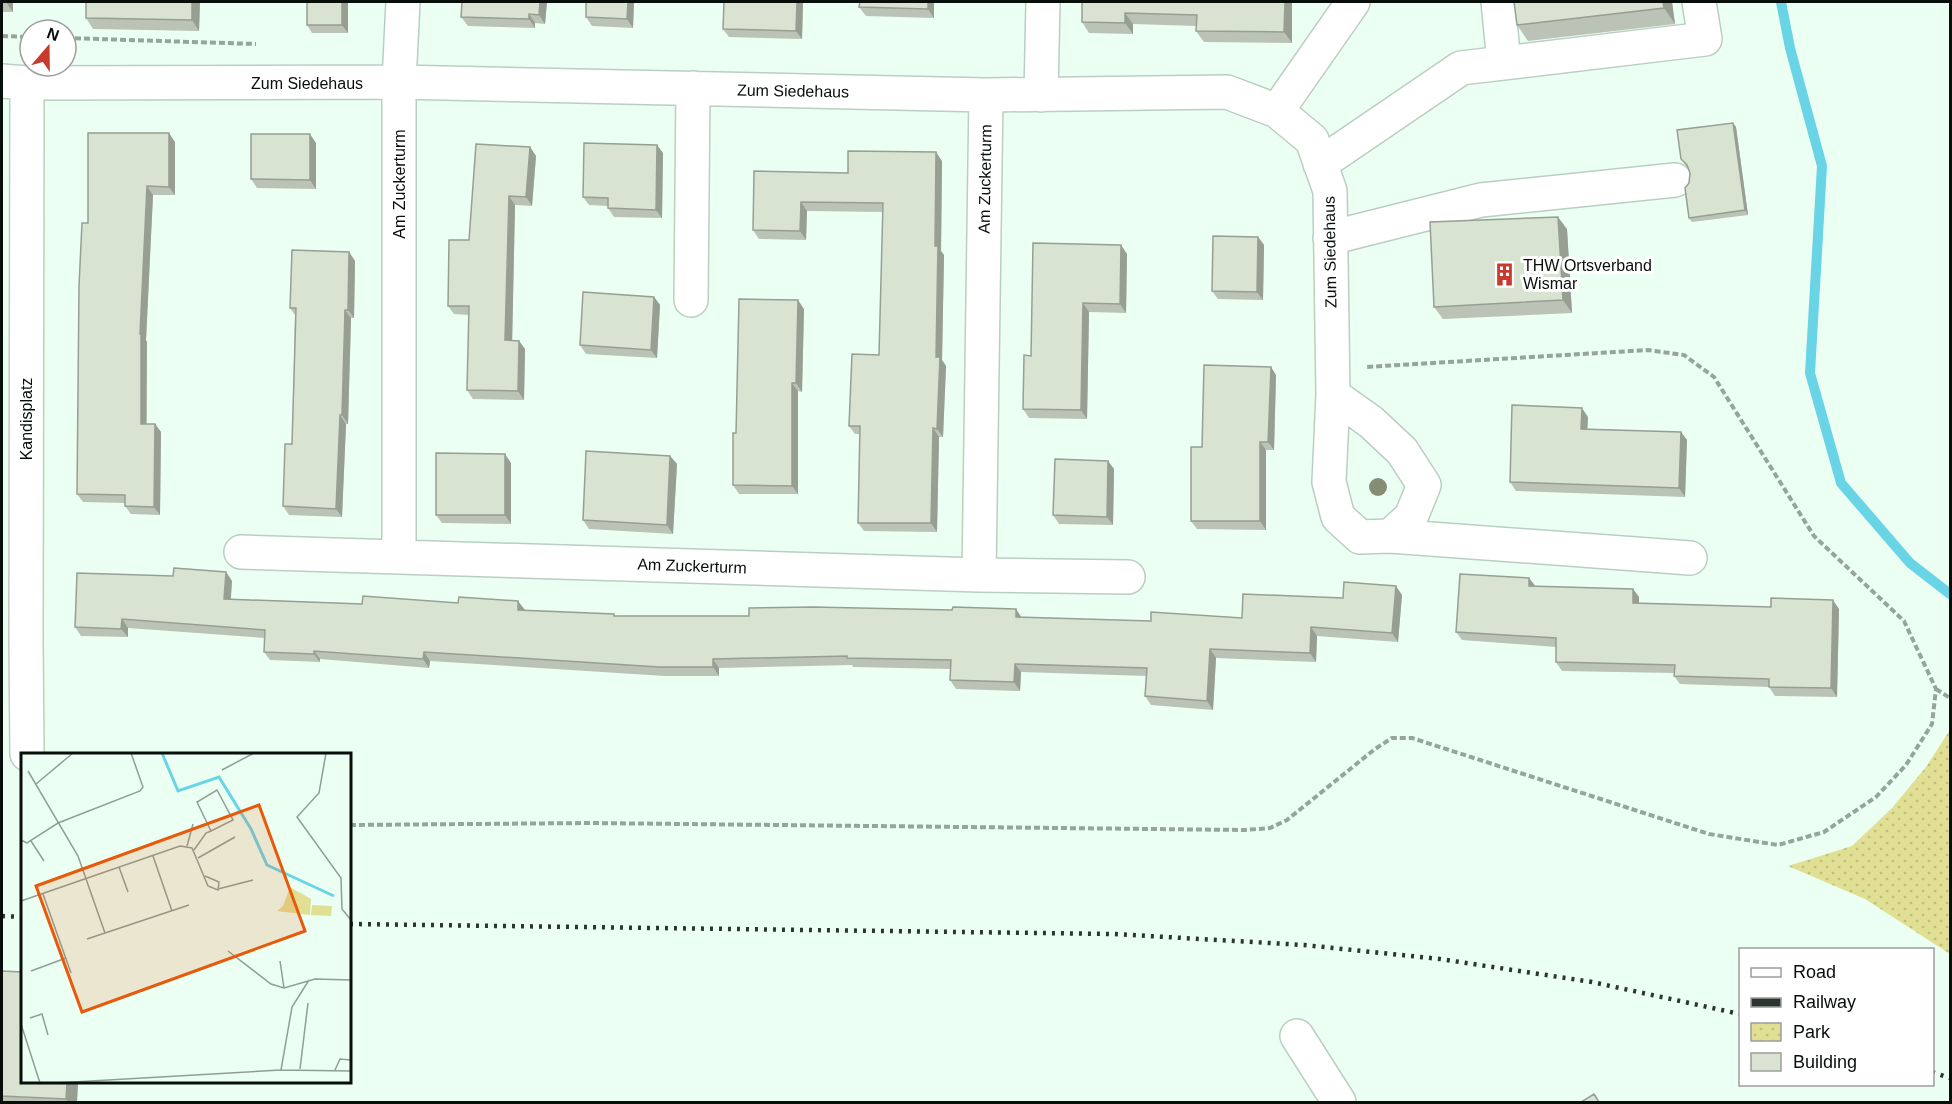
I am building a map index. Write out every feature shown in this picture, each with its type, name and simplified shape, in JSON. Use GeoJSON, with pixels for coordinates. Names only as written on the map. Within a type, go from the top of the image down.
{"type":"FeatureCollection","features":[{"type":"Feature","properties":{"kind":"street","name":"Am Zuckerturm"},"geometry":{"type":"LineString","coordinates":[[403,2],[399,82],[399,557],[979,575],[986,95]]}},
{"type":"Feature","properties":{"kind":"street"},"geometry":{"type":"LineString","coordinates":[[1041,95],[1043,2]]}},
{"type":"Feature","properties":{"kind":"street"},"geometry":{"type":"LineString","coordinates":[[1277,111],[1353,2]]}},
{"type":"Feature","properties":{"kind":"street"},"geometry":{"type":"LineString","coordinates":[[1498,2],[1504,63]]}},
{"type":"Feature","properties":{"kind":"street"},"geometry":{"type":"LineString","coordinates":[[1320,164],[1461,68],[1705,39],[1699,2]]}},
{"type":"Feature","properties":{"kind":"street","name":"Zum Siedehaus"},"geometry":{"type":"LineString","coordinates":[[14,82],[399,82],[986,95],[1227,92],[1277,111],[1311,140],[1330,191],[1332,382],[1329,482],[1338,517],[1360,537],[1390,536],[1690,558]]}},
{"type":"Feature","properties":{"kind":"street","name":"Kandisplatz"},"geometry":{"type":"LineString","coordinates":[[14,82],[14,640],[27,753]]}},
{"type":"Feature","properties":{"kind":"street"},"geometry":{"type":"LineString","coordinates":[[691,300],[693,88]]}},
{"type":"Feature","properties":{"kind":"street"},"geometry":{"type":"LineString","coordinates":[[1330,238],[1481,200],[1675,180]]}},
{"type":"Feature","properties":{"kind":"street"},"geometry":{"type":"LineString","coordinates":[[1332,382],[1402,451],[1424,485],[1411,517],[1390,536]]}},
{"type":"Feature","properties":{"kind":"street"},"geometry":{"type":"LineString","coordinates":[[241,552],[399,557]]}},
{"type":"Feature","properties":{"kind":"street"},"geometry":{"type":"LineString","coordinates":[[979,575],[1128,577]]}},
{"type":"Feature","properties":{"kind":"street"},"geometry":{"type":"LineString","coordinates":[[1297,1036],[1339,1102]]}},
{"type":"Feature","properties":{"kind":"path"},"geometry":{"type":"LineString","coordinates":[[2,36],[18,37]]}},
{"type":"Feature","properties":{"kind":"path"},"geometry":{"type":"LineString","coordinates":[[351,825],[590,823],[1270,828],[1287,820],[1392,738],[1412,738],[1709,834],[1778,845],[1824,832],[1876,797],[1906,765],[1932,724],[1936,689],[1904,621],[1814,536],[1714,377],[1684,355],[1648,350],[1332,382]]}},
{"type":"Feature","properties":{"kind":"path"},"geometry":{"type":"LineString","coordinates":[[1936,689],[1950,698]]}},
{"type":"Feature","properties":{"kind":"green space"},"geometry":{"type":"Polygon","coordinates":[[[1950,730],[1950,954],[1865,899],[1788,866],[1852,846],[1892,808],[1926,767],[1950,730]]]}},
{"type":"Feature","properties":{"kind":"building"},"geometry":{"type":"Polygon","coordinates":[[[86,2],[192,2],[192,20],[86,18],[86,2]]]}},
{"type":"Feature","properties":{"kind":"building"},"geometry":{"type":"Polygon","coordinates":[[[307,2],[342,2],[342,25],[307,25],[307,2]]]}},
{"type":"Feature","properties":{"kind":"building"},"geometry":{"type":"Polygon","coordinates":[[[462,2],[540,2],[539,15],[529,14],[529,19],[461,17],[462,2]]]}},
{"type":"Feature","properties":{"kind":"building"},"geometry":{"type":"Polygon","coordinates":[[[586,2],[628,2],[627,19],[586,17],[586,2]]]}},
{"type":"Feature","properties":{"kind":"building"},"geometry":{"type":"Polygon","coordinates":[[[724,2],[797,2],[796,31],[723,29],[724,2]]]}},
{"type":"Feature","properties":{"kind":"building"},"geometry":{"type":"Polygon","coordinates":[[[860,2],[928,2],[928,9],[859,7],[860,2]]]}},
{"type":"Feature","properties":{"kind":"building"},"geometry":{"type":"Polygon","coordinates":[[[1082,2],[1285,2],[1284,32],[1196,31],[1197,15],[1125,13],[1125,23],[1082,22],[1082,2]]]}},
{"type":"Feature","properties":{"kind":"building"},"geometry":{"type":"Polygon","coordinates":[[[1514,2],[1663,2],[1664,8],[1517,25],[1514,2]]]}},
{"type":"Feature","properties":{"kind":"building"},"geometry":{"type":"Polygon","coordinates":[[[1733,123],[1745,210],[1689,218],[1685,188],[1689,183],[1690,173],[1687,165],[1681,159],[1677,130],[1733,123]]]}},
{"type":"Feature","properties":{"kind":"building"},"geometry":{"type":"Polygon","coordinates":[[[88,133],[169,133],[169,187],[147,186],[140,334],[141,424],[155,424],[154,507],[125,506],[125,495],[77,494],[79,286],[82,223],[88,223],[88,133]]]}},
{"type":"Feature","properties":{"kind":"building"},"geometry":{"type":"Polygon","coordinates":[[[251,134],[310,134],[310,180],[251,179],[251,134]]]}},
{"type":"Feature","properties":{"kind":"building"},"geometry":{"type":"Polygon","coordinates":[[[584,143],[657,145],[656,210],[608,208],[608,198],[583,197],[584,143]]]}},
{"type":"Feature","properties":{"kind":"building"},"geometry":{"type":"Polygon","coordinates":[[[476,144],[530,147],[526,197],[509,196],[505,340],[519,341],[518,391],[467,390],[469,306],[448,306],[449,240],[469,240],[476,144]]]}},
{"type":"Feature","properties":{"kind":"building"},"geometry":{"type":"Polygon","coordinates":[[[848,151],[936,152],[935,246],[938,246],[936,357],[940,357],[937,429],[933,428],[931,523],[858,523],[860,426],[849,426],[852,354],[879,355],[883,203],[801,202],[800,231],[753,230],[754,171],[848,173],[848,151]]]}},
{"type":"Feature","properties":{"kind":"building","name":"THW Ortsverband Wismar"},"geometry":{"type":"Polygon","coordinates":[[[1558,217],[1563,300],[1434,307],[1430,222],[1558,217]]]}},
{"type":"Feature","properties":{"kind":"building"},"geometry":{"type":"Polygon","coordinates":[[[1213,236],[1258,237],[1257,292],[1212,291],[1213,236]]]}},
{"type":"Feature","properties":{"kind":"building"},"geometry":{"type":"Polygon","coordinates":[[[1033,243],[1121,245],[1120,304],[1083,303],[1081,410],[1023,409],[1024,355],[1031,356],[1033,243]]]}},
{"type":"Feature","properties":{"kind":"building"},"geometry":{"type":"Polygon","coordinates":[[[292,250],[349,252],[348,310],[345,310],[336,509],[283,506],[285,444],[292,444],[296,308],[290,308],[292,250]]]}},
{"type":"Feature","properties":{"kind":"building"},"geometry":{"type":"Polygon","coordinates":[[[583,292],[654,297],[651,350],[580,345],[583,292]]]}},
{"type":"Feature","properties":{"kind":"building"},"geometry":{"type":"Polygon","coordinates":[[[739,299],[798,300],[796,383],[792,383],[792,486],[733,485],[739,299]]]}},
{"type":"Feature","properties":{"kind":"building"},"geometry":{"type":"Polygon","coordinates":[[[1204,365],[1271,367],[1268,442],[1260,442],[1260,521],[1191,521],[1191,447],[1202,447],[1204,365]]]}},
{"type":"Feature","properties":{"kind":"building"},"geometry":{"type":"Polygon","coordinates":[[[1512,405],[1582,408],[1581,429],[1681,432],[1679,488],[1510,482],[1512,405]]]}},
{"type":"Feature","properties":{"kind":"building"},"geometry":{"type":"Polygon","coordinates":[[[586,451],[670,456],[667,525],[583,520],[586,451]]]}},
{"type":"Feature","properties":{"kind":"building"},"geometry":{"type":"Polygon","coordinates":[[[436,453],[505,454],[505,515],[436,515],[436,453]]]}},
{"type":"Feature","properties":{"kind":"building"},"geometry":{"type":"Polygon","coordinates":[[[1055,459],[1108,461],[1107,517],[1053,515],[1055,459]]]}},
{"type":"Feature","properties":{"kind":"building"},"geometry":{"type":"Polygon","coordinates":[[[174,568],[226,572],[224,599],[362,604],[363,596],[458,603],[459,597],[518,601],[518,610],[614,614],[614,616],[749,616],[749,608],[952,610],[953,607],[1016,609],[1016,617],[1151,621],[1151,612],[1242,618],[1243,594],[1343,598],[1344,582],[1396,586],[1392,633],[1311,627],[1310,653],[1210,649],[1207,701],[1145,696],[1147,668],[1015,664],[1014,682],[950,680],[951,660],[847,658],[847,656],[713,659],[713,667],[659,667],[424,652],[423,659],[314,651],[314,654],[264,652],[265,630],[122,619],[121,629],[75,627],[77,573],[173,576],[174,568]]]}},
{"type":"Feature","properties":{"kind":"building"},"geometry":{"type":"Polygon","coordinates":[[[1460,574],[1529,578],[1529,586],[1633,589],[1633,603],[1771,607],[1771,598],[1833,600],[1831,688],[1769,687],[1769,679],[1674,676],[1675,665],[1556,662],[1556,638],[1456,632],[1460,574]]]}},
{"type":"Feature","properties":{"kind":"building"},"geometry":{"type":"Polygon","coordinates":[[[2,971],[21,972],[21,1083],[67,1083],[66,1099],[2,1096],[2,971]]]}},
{"type":"Feature","properties":{"kind":"building"},"geometry":{"type":"Polygon","coordinates":[[[1594,1094],[1599,1102],[1581,1102],[1594,1094]]]}},
{"type":"Feature","properties":{"kind":"waterway"},"geometry":{"type":"LineString","coordinates":[[1781,2],[1790,48],[1822,166],[1810,373],[1841,483],[1910,563],[1950,594]]}},
{"type":"Feature","properties":{"kind":"railway"},"geometry":{"type":"LineString","coordinates":[[2,916],[21,917]]}},
{"type":"Feature","properties":{"kind":"railway"},"geometry":{"type":"LineString","coordinates":[[351,924],[1114,934],[1304,945],[1440,959],[1592,982],[1739,1014]]}},
{"type":"Feature","properties":{"kind":"railway"},"geometry":{"type":"LineString","coordinates":[[1934,1073],[1950,1078]]}},
{"type":"Feature","properties":{"kind":"place","name":"THW Ortsverband Wismar"},"geometry":{"type":"Point","coordinates":[1505,274]}}]}
